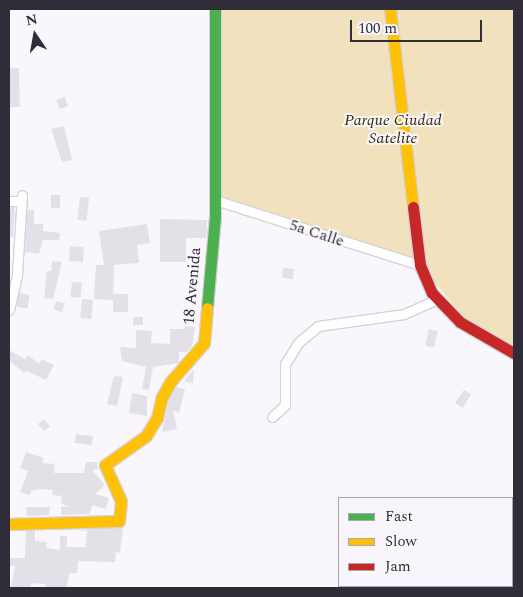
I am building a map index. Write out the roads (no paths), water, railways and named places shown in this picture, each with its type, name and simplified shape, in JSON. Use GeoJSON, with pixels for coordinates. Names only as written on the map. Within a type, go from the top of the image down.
{"type":"FeatureCollection","features":[{"type":"Feature","properties":{"kind":"street","name":"18 Avenida"},"geometry":{"type":"LineString","coordinates":[[9,524],[118,521],[121,501],[105,464],[146,436],[158,418],[162,397],[171,381],[182,372],[204,343],[214,200],[215,9]]}},
{"type":"Feature","properties":{"kind":"street"},"geometry":{"type":"LineString","coordinates":[[390,9],[420,265],[438,298],[460,322],[514,353]]}},
{"type":"Feature","properties":{"kind":"street"},"geometry":{"type":"LineString","coordinates":[[9,201],[21,198],[17,274],[9,310]]}},
{"type":"Feature","properties":{"kind":"street","name":"5a Calle"},"geometry":{"type":"LineString","coordinates":[[214,200],[420,265]]}},
{"type":"Feature","properties":{"kind":"street"},"geometry":{"type":"LineString","coordinates":[[272,417],[285,406],[285,364],[300,342],[318,326],[404,314],[438,298]]}},
{"type":"Feature","properties":{"kind":"park label","name":"Parque Ciudad Satelite"},"geometry":{"type":"Point","coordinates":[393,129]}}]}
